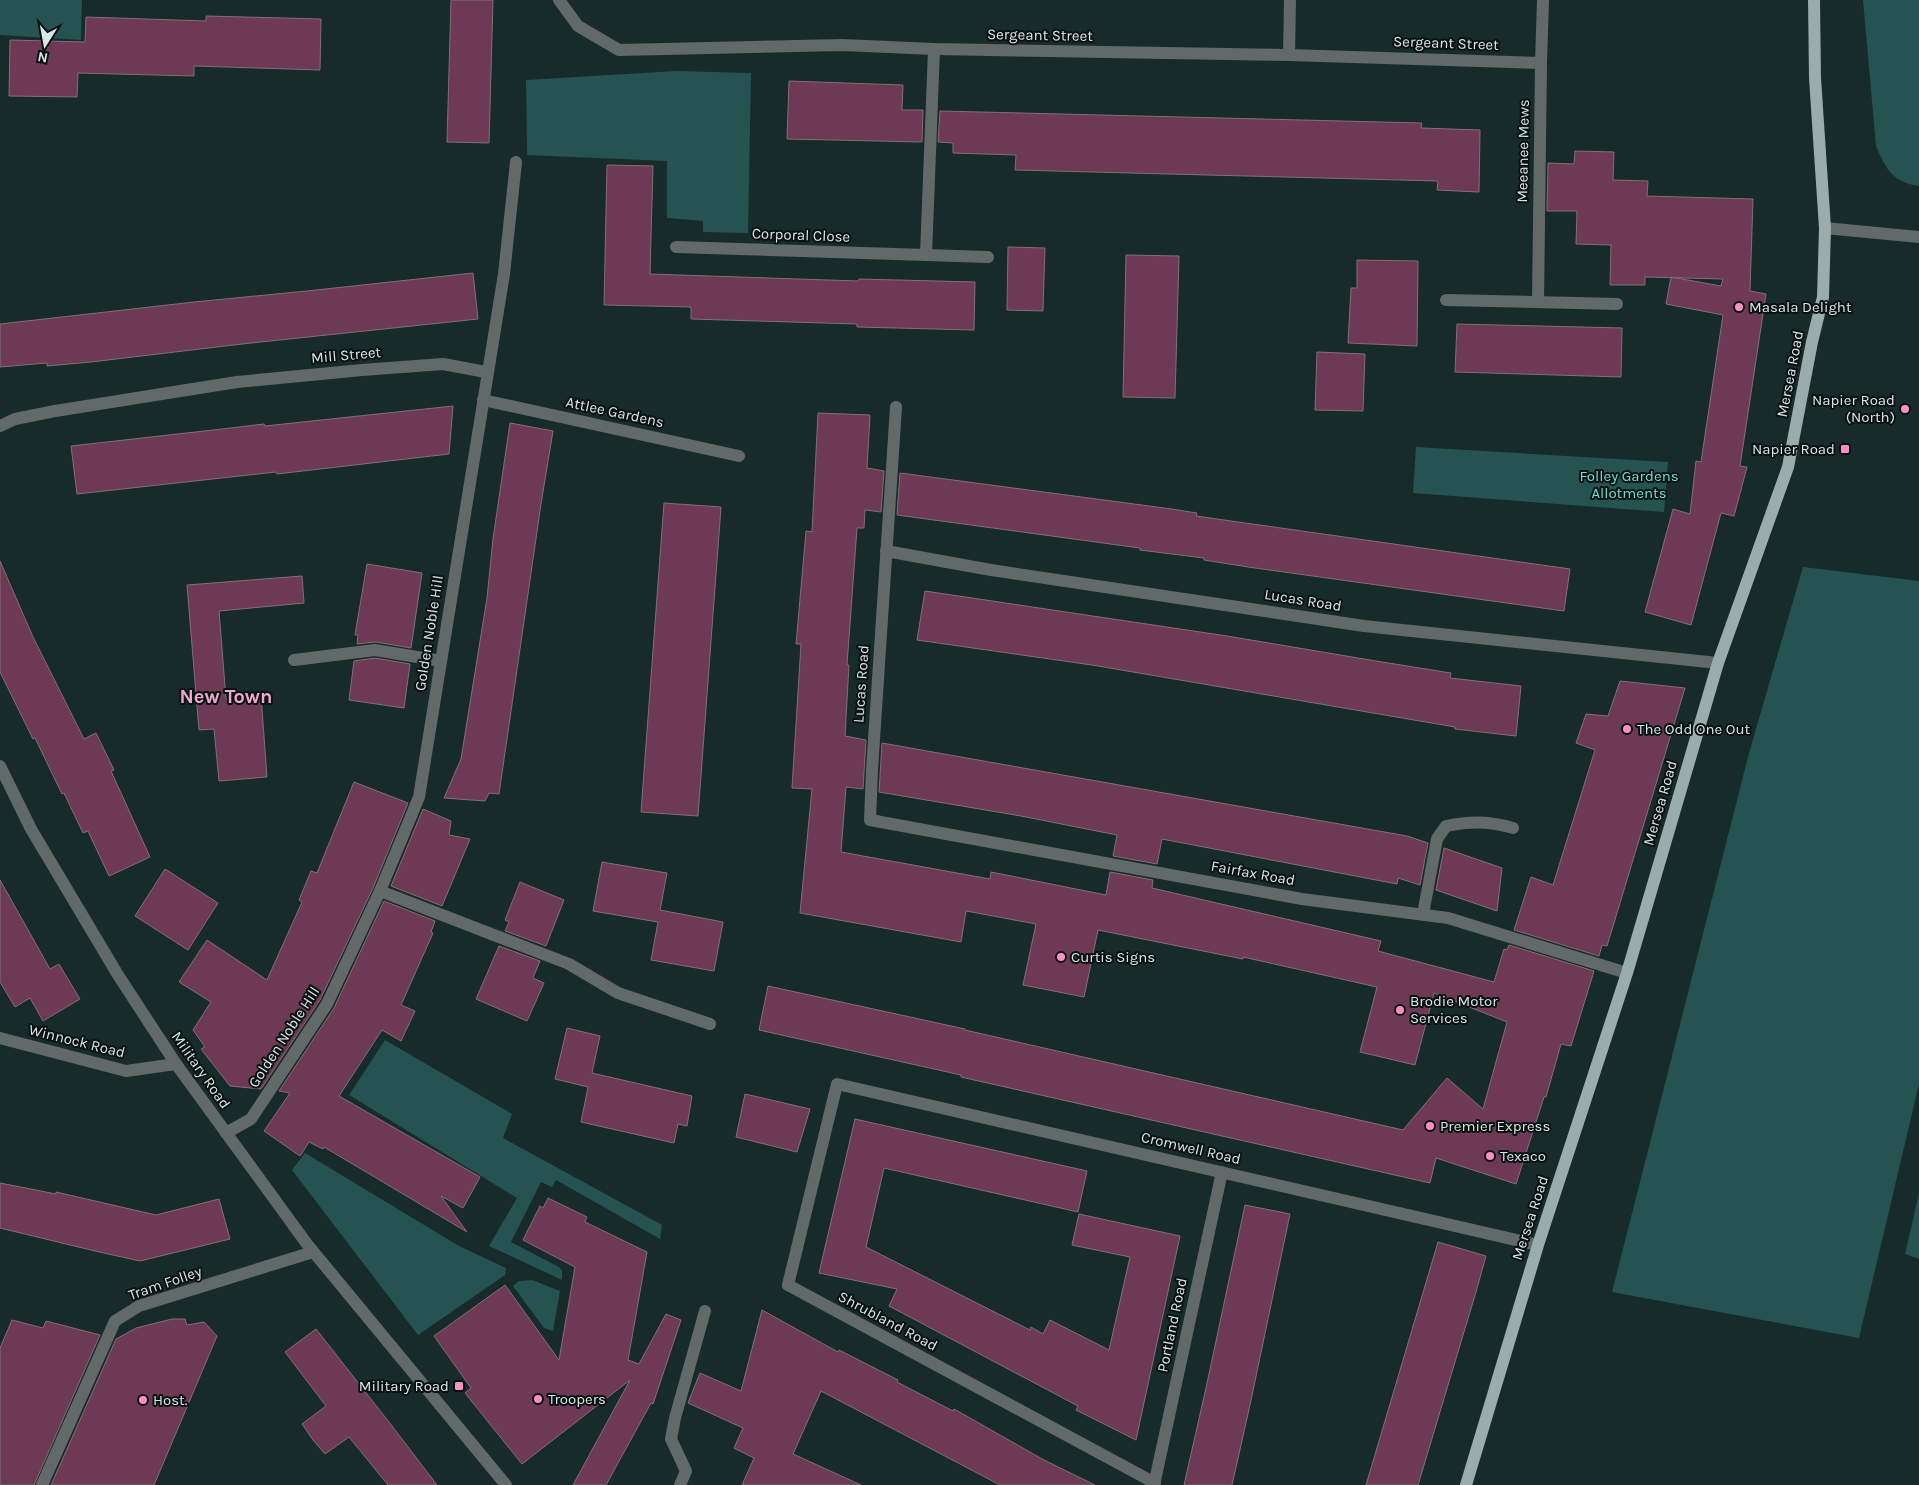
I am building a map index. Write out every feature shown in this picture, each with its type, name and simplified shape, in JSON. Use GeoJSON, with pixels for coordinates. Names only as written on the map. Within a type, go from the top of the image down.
{"type":"FeatureCollection","features":[{"type":"Feature","properties":{"kind":"main road","name":"Mersea Road"},"geometry":{"type":"LineString","coordinates":[[1466,1485],[1538,1244],[1627,973],[1718,663],[1788,467],[1812,342],[1823,297],[1825,228],[1815,78],[1814,0]]}},
{"type":"Feature","properties":{"kind":"street","name":"Sergeant Street"},"geometry":{"type":"LineString","coordinates":[[559,0],[578,26],[619,50],[842,45],[934,49],[1289,54],[1541,62]]}},
{"type":"Feature","properties":{"kind":"street"},"geometry":{"type":"LineString","coordinates":[[1289,54],[1290,0]]}},
{"type":"Feature","properties":{"kind":"street","name":"Meeanee Mews"},"geometry":{"type":"LineString","coordinates":[[1538,302],[1541,62],[1544,0]]}},
{"type":"Feature","properties":{"kind":"street"},"geometry":{"type":"LineString","coordinates":[[926,255],[934,49]]}},
{"type":"Feature","properties":{"kind":"street"},"geometry":{"type":"LineString","coordinates":[[486,372],[504,274],[516,162]]}},
{"type":"Feature","properties":{"kind":"street"},"geometry":{"type":"LineString","coordinates":[[1825,228],[1919,237]]}},
{"type":"Feature","properties":{"kind":"street","name":"Corporal Close"},"geometry":{"type":"LineString","coordinates":[[676,247],[988,257]]}},
{"type":"Feature","properties":{"kind":"street"},"geometry":{"type":"LineString","coordinates":[[1446,300],[1617,304]]}},
{"type":"Feature","properties":{"kind":"street","name":"Mill Street"},"geometry":{"type":"LineString","coordinates":[[0,426],[15,419],[56,411],[237,382],[443,364],[486,372]]}},
{"type":"Feature","properties":{"kind":"street","name":"Golden Noble Hill"},"geometry":{"type":"LineString","coordinates":[[226,1133],[251,1119],[327,1004],[380,891],[419,797],[484,400],[486,372]]}},
{"type":"Feature","properties":{"kind":"street","name":"Attlee Gardens"},"geometry":{"type":"LineString","coordinates":[[484,400],[739,456]]}},
{"type":"Feature","properties":{"kind":"street","name":"Lucas Road"},"geometry":{"type":"LineString","coordinates":[[870,820],[896,407]]}},
{"type":"Feature","properties":{"kind":"street","name":"Lucas Road"},"geometry":{"type":"LineString","coordinates":[[886,551],[990,570],[1364,626],[1718,663]]}},
{"type":"Feature","properties":{"kind":"street"},"geometry":{"type":"LineString","coordinates":[[294,660],[375,650],[441,661]]}},
{"type":"Feature","properties":{"kind":"street","name":"Military Road"},"geometry":{"type":"LineString","coordinates":[[0,766],[31,829],[118,975],[176,1064],[314,1252],[506,1485]]}},
{"type":"Feature","properties":{"kind":"street","name":"Fairfax Road"},"geometry":{"type":"LineString","coordinates":[[870,820],[1302,898],[1448,918],[1627,973]]}},
{"type":"Feature","properties":{"kind":"street"},"geometry":{"type":"LineString","coordinates":[[1423,914],[1437,840],[1446,826],[1468,822],[1494,822],[1513,828]]}},
{"type":"Feature","properties":{"kind":"street"},"geometry":{"type":"LineString","coordinates":[[380,891],[569,964],[618,993],[710,1024]]}},
{"type":"Feature","properties":{"kind":"street","name":"Winnock Road"},"geometry":{"type":"LineString","coordinates":[[0,1038],[126,1071],[176,1064]]}},
{"type":"Feature","properties":{"kind":"street","name":"Cromwell Road"},"geometry":{"type":"LineString","coordinates":[[837,1084],[1538,1244]]}},
{"type":"Feature","properties":{"kind":"street","name":"Shrubland Road"},"geometry":{"type":"LineString","coordinates":[[837,1084],[788,1285],[1154,1484]]}},
{"type":"Feature","properties":{"kind":"street","name":"Portland Road"},"geometry":{"type":"LineString","coordinates":[[1154,1484],[1222,1172]]}},
{"type":"Feature","properties":{"kind":"street","name":"Tram Folley"},"geometry":{"type":"LineString","coordinates":[[42,1485],[115,1320],[139,1306],[314,1252]]}},
{"type":"Feature","properties":{"kind":"street"},"geometry":{"type":"LineString","coordinates":[[680,1485],[686,1471],[671,1439],[675,1418],[705,1311]]}},
{"type":"Feature","properties":{"kind":"green space"},"geometry":{"type":"Polygon","coordinates":[[[0,0],[82,0],[81,40],[0,35],[0,0]]]}},
{"type":"Feature","properties":{"kind":"green space"},"geometry":{"type":"Polygon","coordinates":[[[1863,0],[1919,0],[1919,186],[1896,178],[1887,168],[1876,146],[1863,0]]]}},
{"type":"Feature","properties":{"kind":"green space"},"geometry":{"type":"Polygon","coordinates":[[[676,71],[751,73],[748,233],[703,232],[703,221],[667,218],[667,161],[527,155],[526,80],[676,71]]]}},
{"type":"Feature","properties":{"kind":"green space","name":"Folley Gardens Allotments"},"geometry":{"type":"Polygon","coordinates":[[[1416,447],[1668,462],[1664,512],[1413,493],[1416,447]]]}},
{"type":"Feature","properties":{"kind":"green space"},"geometry":{"type":"Polygon","coordinates":[[[1803,567],[1919,581],[1919,1084],[1859,1338],[1612,1292],[1749,753],[1803,567]]]}},
{"type":"Feature","properties":{"kind":"green space"},"geometry":{"type":"Polygon","coordinates":[[[385,1040],[512,1114],[503,1138],[662,1225],[660,1239],[556,1180],[552,1187],[541,1182],[511,1242],[559,1267],[562,1271],[562,1280],[489,1246],[517,1198],[349,1095],[385,1040]]]}},
{"type":"Feature","properties":{"kind":"green space"},"geometry":{"type":"Polygon","coordinates":[[[305,1153],[459,1246],[506,1268],[505,1275],[418,1335],[292,1170],[305,1153]]]}},
{"type":"Feature","properties":{"kind":"green space"},"geometry":{"type":"Polygon","coordinates":[[[1919,1193],[1919,1259],[1905,1254],[1919,1193]]]}},
{"type":"Feature","properties":{"kind":"green space"},"geometry":{"type":"Polygon","coordinates":[[[532,1280],[560,1291],[553,1331],[544,1328],[513,1286],[519,1281],[532,1280]]]}},
{"type":"Feature","properties":{"kind":"building"},"geometry":{"type":"Polygon","coordinates":[[[451,0],[493,0],[489,143],[447,142],[451,0]]]}},
{"type":"Feature","properties":{"kind":"building"},"geometry":{"type":"Polygon","coordinates":[[[206,16],[321,19],[320,70],[194,66],[194,76],[78,73],[77,97],[9,96],[10,40],[85,42],[86,17],[206,21],[206,16]]]}},
{"type":"Feature","properties":{"kind":"building"},"geometry":{"type":"Polygon","coordinates":[[[789,81],[903,85],[902,110],[923,110],[922,142],[787,139],[789,81]]]}},
{"type":"Feature","properties":{"kind":"building"},"geometry":{"type":"Polygon","coordinates":[[[940,111],[1422,123],[1421,128],[1480,130],[1479,192],[1437,190],[1438,181],[1015,170],[1016,155],[953,153],[953,143],[938,142],[940,111]]]}},
{"type":"Feature","properties":{"kind":"building"},"geometry":{"type":"Polygon","coordinates":[[[1575,151],[1614,152],[1613,180],[1648,181],[1647,196],[1753,199],[1750,291],[1766,294],[1740,466],[1747,467],[1734,516],[1721,513],[1691,625],[1645,612],[1673,509],[1690,514],[1696,461],[1701,462],[1723,315],[1666,304],[1671,278],[1645,277],[1645,285],[1610,285],[1611,245],[1576,244],[1577,211],[1547,211],[1548,163],[1574,164],[1575,151]],[[1675,278],[1721,286],[1723,279],[1675,278]]]}},
{"type":"Feature","properties":{"kind":"building"},"geometry":{"type":"Polygon","coordinates":[[[607,165],[653,166],[650,274],[858,281],[859,279],[975,282],[974,330],[857,327],[857,324],[691,319],[691,307],[604,305],[607,165]]]}},
{"type":"Feature","properties":{"kind":"building"},"geometry":{"type":"Polygon","coordinates":[[[1008,247],[1045,248],[1043,311],[1007,310],[1008,247]]]}},
{"type":"Feature","properties":{"kind":"building"},"geometry":{"type":"Polygon","coordinates":[[[1126,255],[1179,256],[1175,398],[1123,397],[1126,255]]]}},
{"type":"Feature","properties":{"kind":"building"},"geometry":{"type":"Polygon","coordinates":[[[1357,260],[1418,261],[1417,346],[1348,343],[1351,288],[1357,288],[1357,260]]]}},
{"type":"Feature","properties":{"kind":"building"},"geometry":{"type":"Polygon","coordinates":[[[473,273],[478,319],[91,362],[47,366],[47,363],[0,367],[0,324],[473,273]]]}},
{"type":"Feature","properties":{"kind":"building"},"geometry":{"type":"Polygon","coordinates":[[[1457,324],[1622,328],[1621,377],[1455,372],[1457,324]]]}},
{"type":"Feature","properties":{"kind":"building"},"geometry":{"type":"Polygon","coordinates":[[[1317,352],[1365,354],[1363,411],[1315,410],[1317,352]]]}},
{"type":"Feature","properties":{"kind":"building"},"geometry":{"type":"Polygon","coordinates":[[[453,406],[449,454],[77,494],[71,446],[264,424],[265,426],[453,406]]]}},
{"type":"Feature","properties":{"kind":"building"},"geometry":{"type":"Polygon","coordinates":[[[818,413],[870,415],[867,468],[884,471],[881,512],[865,510],[864,528],[857,528],[847,665],[849,665],[845,736],[866,740],[863,789],[846,787],[841,852],[990,879],[991,872],[1106,895],[1110,872],[1153,880],[1152,888],[1381,941],[1378,951],[1494,982],[1504,949],[1507,950],[1509,945],[1594,971],[1571,1046],[1561,1044],[1546,1097],[1544,1097],[1516,1184],[1436,1158],[1430,1183],[759,1030],[768,986],[965,1029],[1403,1130],[1447,1078],[1483,1109],[1507,1022],[1434,993],[1415,1065],[1360,1052],[1377,987],[1243,957],[1243,959],[1098,930],[1084,997],[1023,985],[1036,924],[966,911],[961,942],[800,913],[812,789],[792,788],[801,644],[796,644],[806,531],[812,532],[818,413]]]}},
{"type":"Feature","properties":{"kind":"building"},"geometry":{"type":"Polygon","coordinates":[[[510,423],[553,431],[499,794],[489,793],[485,801],[444,798],[461,759],[487,598],[493,539],[510,423]]]}},
{"type":"Feature","properties":{"kind":"building"},"geometry":{"type":"Polygon","coordinates":[[[900,473],[1172,509],[1197,513],[1196,516],[1570,569],[1564,611],[1248,567],[1204,560],[1204,558],[1140,550],[1140,548],[897,515],[900,473]]]}},
{"type":"Feature","properties":{"kind":"building"},"geometry":{"type":"Polygon","coordinates":[[[664,503],[721,507],[698,816],[641,812],[664,503]]]}},
{"type":"Feature","properties":{"kind":"building"},"geometry":{"type":"Polygon","coordinates":[[[0,561],[33,637],[84,739],[96,733],[114,770],[111,771],[150,857],[109,876],[88,831],[83,833],[64,793],[62,794],[0,672],[0,561]]]}},
{"type":"Feature","properties":{"kind":"building"},"geometry":{"type":"Polygon","coordinates":[[[367,564],[422,573],[411,648],[376,642],[357,644],[358,635],[355,635],[367,564]]]}},
{"type":"Feature","properties":{"kind":"building"},"geometry":{"type":"Polygon","coordinates":[[[302,576],[304,603],[219,611],[226,699],[261,696],[267,777],[219,781],[214,729],[199,730],[187,585],[302,576]]]}},
{"type":"Feature","properties":{"kind":"building"},"geometry":{"type":"Polygon","coordinates":[[[925,591],[1227,636],[1451,673],[1450,678],[1521,686],[1516,736],[1455,729],[1455,727],[1092,665],[917,640],[925,591]]]}},
{"type":"Feature","properties":{"kind":"building"},"geometry":{"type":"Polygon","coordinates":[[[375,658],[410,664],[404,708],[349,700],[354,661],[375,658]]]}},
{"type":"Feature","properties":{"kind":"building"},"geometry":{"type":"Polygon","coordinates":[[[1620,681],[1685,688],[1607,946],[1602,945],[1599,956],[1514,930],[1531,877],[1553,885],[1595,750],[1576,743],[1586,714],[1608,716],[1620,681]]]}},
{"type":"Feature","properties":{"kind":"building"},"geometry":{"type":"Polygon","coordinates":[[[882,743],[1407,836],[1428,843],[1420,885],[1398,878],[1397,884],[1162,839],[1157,864],[1113,856],[1117,835],[1021,816],[879,792],[882,743]]]}},
{"type":"Feature","properties":{"kind":"building"},"geometry":{"type":"Polygon","coordinates":[[[354,782],[408,803],[373,888],[320,1000],[261,1089],[230,1086],[201,1049],[205,1047],[193,1030],[211,1002],[179,982],[207,940],[267,980],[302,902],[299,900],[311,871],[317,873],[354,782]]]}},
{"type":"Feature","properties":{"kind":"building"},"geometry":{"type":"Polygon","coordinates":[[[423,809],[451,821],[449,835],[470,839],[442,906],[391,886],[423,809]]]}},
{"type":"Feature","properties":{"kind":"building"},"geometry":{"type":"Polygon","coordinates":[[[1444,848],[1502,868],[1497,911],[1436,890],[1444,848]]]}},
{"type":"Feature","properties":{"kind":"building"},"geometry":{"type":"Polygon","coordinates":[[[602,862],[667,873],[660,910],[723,922],[714,971],[651,960],[658,922],[593,911],[602,862]]]}},
{"type":"Feature","properties":{"kind":"building"},"geometry":{"type":"Polygon","coordinates":[[[165,869],[218,903],[188,950],[135,916],[165,869]]]}},
{"type":"Feature","properties":{"kind":"building"},"geometry":{"type":"Polygon","coordinates":[[[0,880],[50,969],[59,964],[80,999],[43,1021],[30,998],[15,1007],[0,982],[0,880]]]}},
{"type":"Feature","properties":{"kind":"building"},"geometry":{"type":"Polygon","coordinates":[[[520,882],[564,900],[546,946],[505,931],[509,922],[505,920],[520,882]]]}},
{"type":"Feature","properties":{"kind":"building"},"geometry":{"type":"Polygon","coordinates":[[[384,901],[435,921],[431,932],[433,933],[401,1005],[415,1011],[401,1041],[382,1030],[339,1096],[480,1177],[463,1208],[441,1196],[467,1232],[324,1147],[323,1149],[309,1142],[300,1156],[264,1131],[290,1093],[279,1091],[334,1008],[384,901]]]}},
{"type":"Feature","properties":{"kind":"building"},"geometry":{"type":"Polygon","coordinates":[[[499,946],[540,961],[533,978],[544,983],[527,1021],[476,999],[499,946]]]}},
{"type":"Feature","properties":{"kind":"building"},"geometry":{"type":"Polygon","coordinates":[[[567,1028],[600,1036],[592,1073],[692,1096],[687,1126],[678,1124],[674,1143],[581,1122],[588,1087],[555,1079],[567,1028]]]}},
{"type":"Feature","properties":{"kind":"building"},"geometry":{"type":"Polygon","coordinates":[[[745,1094],[810,1109],[797,1152],[736,1137],[745,1094]]]}},
{"type":"Feature","properties":{"kind":"building"},"geometry":{"type":"Polygon","coordinates":[[[855,1119],[1087,1171],[1078,1212],[884,1168],[866,1247],[1030,1330],[1031,1327],[1043,1334],[1050,1320],[1109,1350],[1130,1257],[1072,1245],[1079,1214],[1180,1236],[1136,1440],[1076,1410],[1078,1406],[889,1306],[897,1289],[819,1273],[855,1119]]]}},
{"type":"Feature","properties":{"kind":"building"},"geometry":{"type":"Polygon","coordinates":[[[0,1183],[56,1194],[56,1192],[156,1215],[219,1199],[230,1239],[140,1261],[0,1228],[0,1183]]]}},
{"type":"Feature","properties":{"kind":"building"},"geometry":{"type":"Polygon","coordinates":[[[548,1198],[587,1217],[585,1222],[647,1252],[628,1360],[639,1364],[666,1314],[681,1320],[653,1404],[651,1403],[606,1485],[573,1485],[630,1380],[522,1464],[465,1393],[471,1388],[434,1336],[505,1285],[559,1360],[575,1267],[523,1240],[540,1206],[543,1208],[548,1198]]]}},
{"type":"Feature","properties":{"kind":"building"},"geometry":{"type":"Polygon","coordinates":[[[1245,1205],[1290,1214],[1250,1405],[1232,1485],[1184,1485],[1206,1388],[1245,1205]]]}},
{"type":"Feature","properties":{"kind":"building"},"geometry":{"type":"Polygon","coordinates":[[[1438,1242],[1486,1256],[1476,1292],[1418,1485],[1366,1485],[1438,1242]]]}},
{"type":"Feature","properties":{"kind":"building"},"geometry":{"type":"Polygon","coordinates":[[[762,1310],[838,1352],[839,1350],[898,1380],[897,1382],[953,1411],[954,1409],[1044,1460],[1095,1485],[1000,1485],[821,1391],[793,1454],[861,1485],[742,1485],[754,1458],[734,1448],[743,1428],[688,1403],[700,1373],[741,1391],[762,1310]]]}},
{"type":"Feature","properties":{"kind":"building","name":"Host."},"geometry":{"type":"Polygon","coordinates":[[[172,1319],[185,1319],[187,1325],[204,1322],[217,1336],[154,1485],[51,1485],[116,1339],[136,1328],[172,1319]]]}},
{"type":"Feature","properties":{"kind":"building"},"geometry":{"type":"Polygon","coordinates":[[[12,1320],[43,1328],[46,1321],[100,1335],[34,1485],[0,1485],[0,1348],[12,1320]]]}},
{"type":"Feature","properties":{"kind":"building"},"geometry":{"type":"Polygon","coordinates":[[[316,1329],[437,1485],[388,1485],[349,1437],[325,1454],[313,1440],[302,1424],[326,1406],[285,1352],[316,1329]]]}},
{"type":"Feature","properties":{"kind":"place","name":"Masala Delight"},"geometry":{"type":"Point","coordinates":[1739,307]}},
{"type":"Feature","properties":{"kind":"place","name":"Napier Road (North)"},"geometry":{"type":"Point","coordinates":[1905,409]}},
{"type":"Feature","properties":{"kind":"place","name":"Napier Road"},"geometry":{"type":"Point","coordinates":[1845,449]}},
{"type":"Feature","properties":{"kind":"place","name":"The Odd One Out"},"geometry":{"type":"Point","coordinates":[1627,729]}},
{"type":"Feature","properties":{"kind":"place","name":"Curtis Signs"},"geometry":{"type":"Point","coordinates":[1061,957]}},
{"type":"Feature","properties":{"kind":"place","name":"Brodie Motor Services"},"geometry":{"type":"Point","coordinates":[1400,1010]}},
{"type":"Feature","properties":{"kind":"place","name":"Premier Express"},"geometry":{"type":"Point","coordinates":[1430,1126]}},
{"type":"Feature","properties":{"kind":"place","name":"Texaco"},"geometry":{"type":"Point","coordinates":[1490,1156]}},
{"type":"Feature","properties":{"kind":"place","name":"Military Road"},"geometry":{"type":"Point","coordinates":[459,1386]}},
{"type":"Feature","properties":{"kind":"place","name":"Troopers"},"geometry":{"type":"Point","coordinates":[538,1399]}},
{"type":"Feature","properties":{"kind":"place","name":"Host."},"geometry":{"type":"Point","coordinates":[143,1400]}},
{"type":"Feature","properties":{"kind":"district","name":"New Town"},"geometry":{"type":"Point","coordinates":[226,696]}}]}
